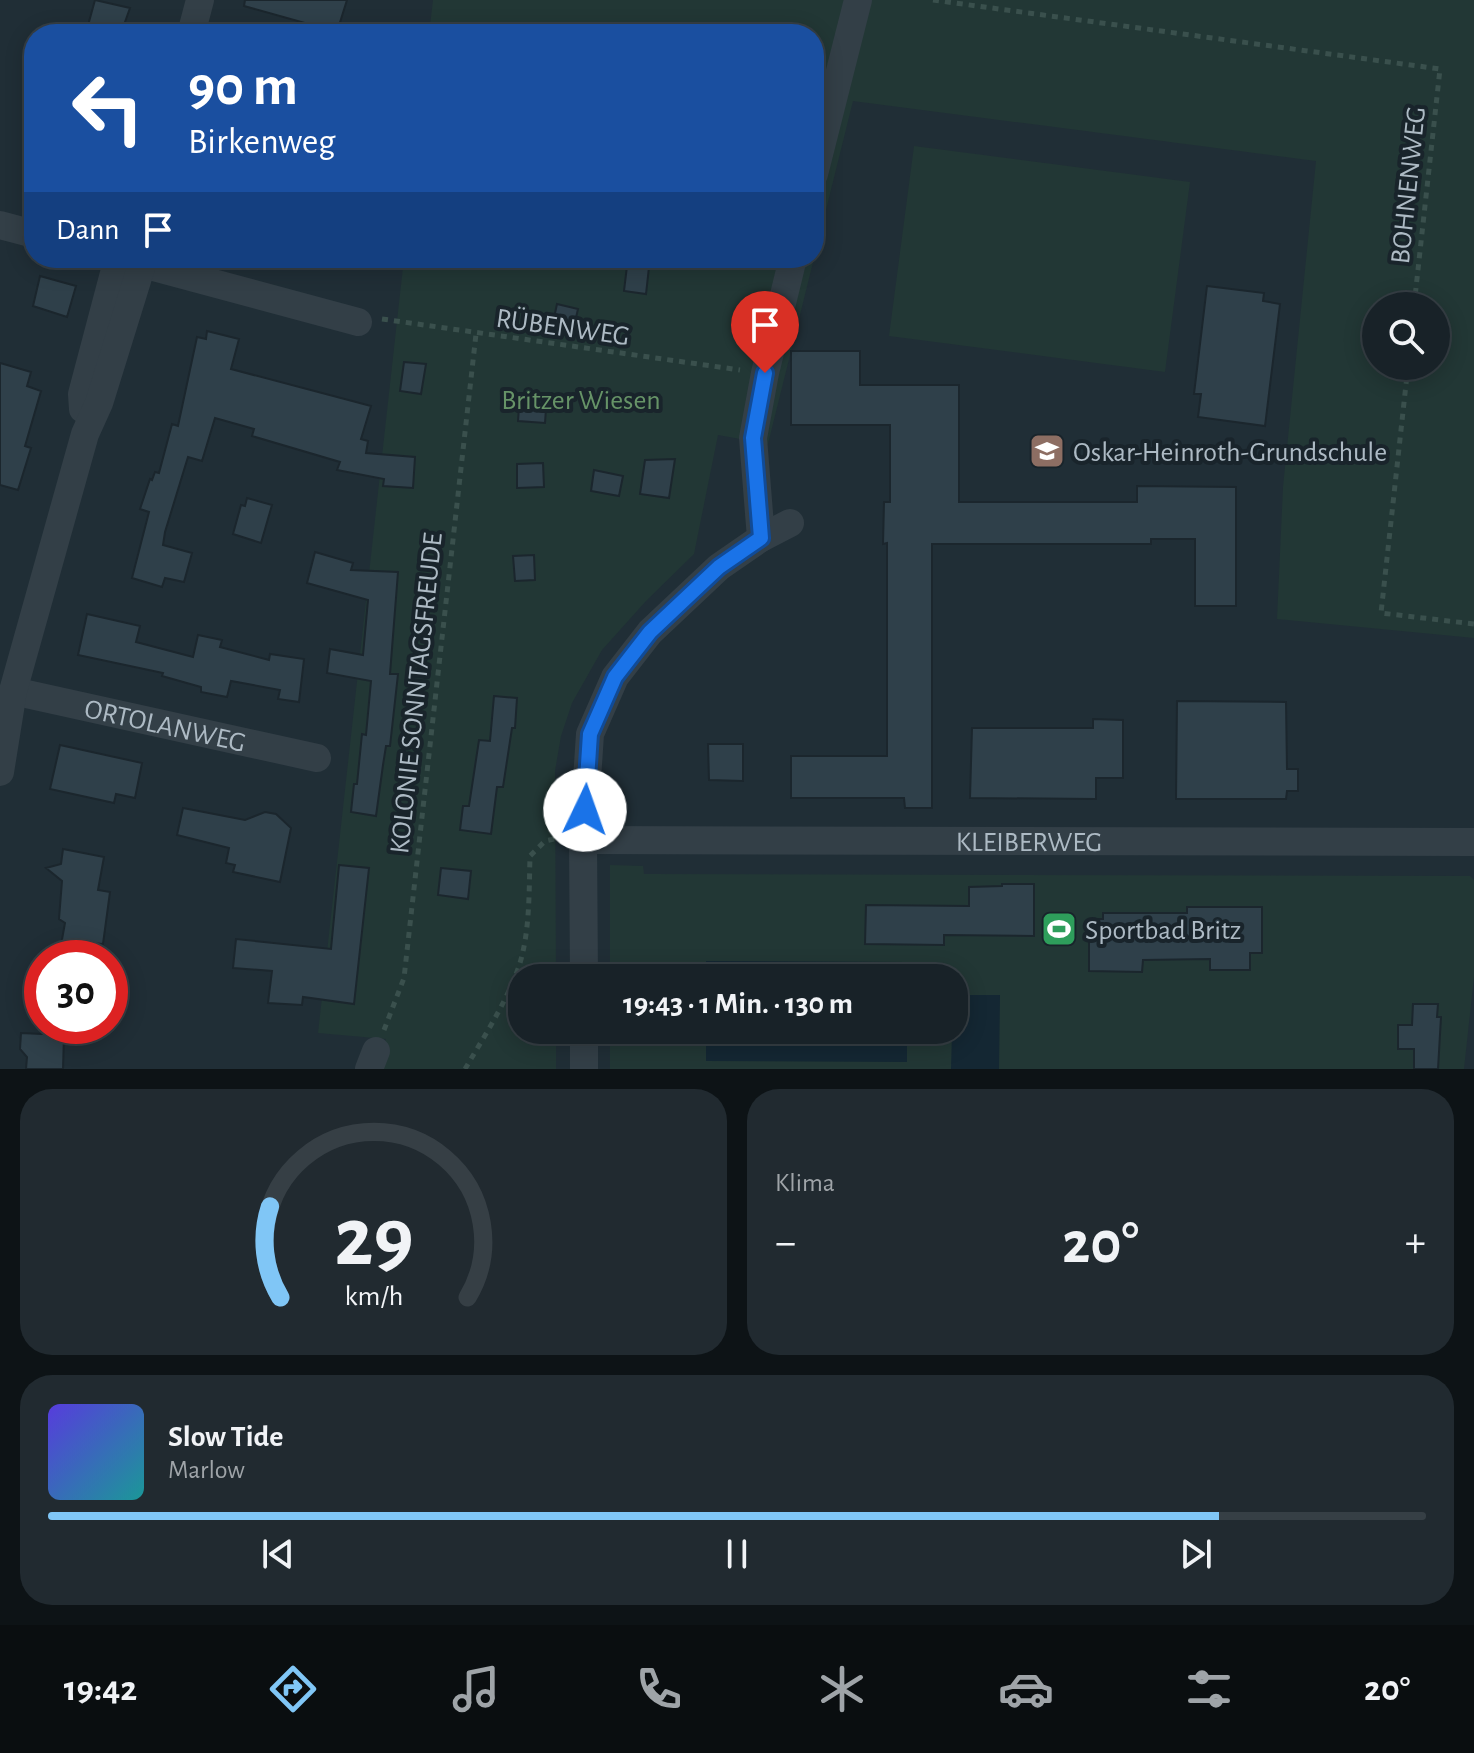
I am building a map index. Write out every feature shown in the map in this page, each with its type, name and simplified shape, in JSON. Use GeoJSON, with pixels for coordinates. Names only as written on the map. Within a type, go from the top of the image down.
{"type":"FeatureCollection","features":[{"type":"Feature","properties":{"kind":"street"},"geometry":{"type":"LineString","coordinates":[[194,24],[200,0]]}},
{"type":"Feature","properties":{"kind":"street"},"geometry":{"type":"LineString","coordinates":[[824,134],[858,0]]}},
{"type":"Feature","properties":{"kind":"street"},"geometry":{"type":"LineString","coordinates":[[0,225],[24,231]]}},
{"type":"Feature","properties":{"kind":"street"},"geometry":{"type":"LineString","coordinates":[[0,772],[13,691],[85,434],[99,403],[129,268]]}},
{"type":"Feature","properties":{"kind":"street"},"geometry":{"type":"LineString","coordinates":[[160,268],[358,322]]}},
{"type":"Feature","properties":{"kind":"street"},"geometry":{"type":"LineString","coordinates":[[761,538],[753,438],[791,268]]}},
{"type":"Feature","properties":{"kind":"street"},"geometry":{"type":"LineString","coordinates":[[584,964],[583,840],[590,734],[615,677],[650,632],[719,567],[761,538],[790,523]]}},
{"type":"Feature","properties":{"kind":"street","name":"ORTOLANWEG"},"geometry":{"type":"LineString","coordinates":[[13,691],[317,758]]}},
{"type":"Feature","properties":{"kind":"street","name":"KLEIBERWEG"},"geometry":{"type":"LineString","coordinates":[[583,840],[1474,842]]}},
{"type":"Feature","properties":{"kind":"street"},"geometry":{"type":"LineString","coordinates":[[584,1044],[584,1069]]}},
{"type":"Feature","properties":{"kind":"path","name":"BOHNENWEG"},"geometry":{"type":"LineString","coordinates":[[933,0],[1440,69],[1416,292]]}},
{"type":"Feature","properties":{"kind":"path","name":"RÜBENWEG"},"geometry":{"type":"LineString","coordinates":[[358,322],[388,318],[476,334],[765,373]]}},
{"type":"Feature","properties":{"kind":"path","name":"KOLONIE SONNTAGSFREUDE"},"geometry":{"type":"LineString","coordinates":[[373,1060],[404,978],[476,334]]}},
{"type":"Feature","properties":{"kind":"path"},"geometry":{"type":"LineString","coordinates":[[1406,380],[1381,613],[1474,624]]}},
{"type":"Feature","properties":{"kind":"path"},"geometry":{"type":"LineString","coordinates":[[465,1069],[499,1010],[520,961],[529,905],[530,856],[545,841],[571,836],[583,840]]}},
{"type":"Feature","properties":{"kind":"green space","name":"Britzer Wiesen"},"geometry":{"type":"Polygon","coordinates":[[[433,0],[1474,0],[1474,638],[1277,619],[1283,487],[1316,161],[853,101],[824,218],[824,24],[430,24],[433,0]]]}},
{"type":"Feature","properties":{"kind":"green space"},"geometry":{"type":"Polygon","coordinates":[[[914,146],[1190,182],[1165,372],[889,336],[914,146]]]}},
{"type":"Feature","properties":{"kind":"green space","name":"Britzer Wiesen"},"geometry":{"type":"Polygon","coordinates":[[[403,268],[812,268],[768,444],[718,435],[694,554],[602,650],[572,703],[561,736],[555,771],[556,964],[508,964],[508,1044],[556,1044],[556,1069],[375,1069],[386,1039],[318,1033],[403,268]]]}},
{"type":"Feature","properties":{"kind":"green space","name":"Sportbad Britz"},"geometry":{"type":"Polygon","coordinates":[[[610,865],[643,866],[644,874],[1470,876],[1474,880],[1474,977],[1464,1069],[610,1069],[610,1044],[968,1044],[968,964],[610,964],[610,865]]]}},
{"type":"Feature","properties":{"kind":"water"},"geometry":{"type":"Polygon","coordinates":[[[706,961],[907,962],[907,964],[706,964],[706,961]]]}},
{"type":"Feature","properties":{"kind":"water"},"geometry":{"type":"Polygon","coordinates":[[[968,995],[1000,995],[999,1069],[951,1069],[952,1044],[968,1044],[968,995]]]}},
{"type":"Feature","properties":{"kind":"water"},"geometry":{"type":"Polygon","coordinates":[[[706,1044],[907,1044],[907,1062],[706,1061],[706,1044]]]}},
{"type":"Feature","properties":{"kind":"building"},"geometry":{"type":"Polygon","coordinates":[[[95,0],[130,8],[126,24],[88,24],[95,0]]]}},
{"type":"Feature","properties":{"kind":"building"},"geometry":{"type":"Polygon","coordinates":[[[245,0],[347,0],[340,24],[308,24],[244,6],[245,0]]]}},
{"type":"Feature","properties":{"kind":"building"},"geometry":{"type":"Polygon","coordinates":[[[627,268],[649,268],[646,294],[624,291],[627,268]]]}},
{"type":"Feature","properties":{"kind":"building"},"geometry":{"type":"Polygon","coordinates":[[[40,276],[76,286],[67,317],[33,306],[40,276]]]}},
{"type":"Feature","properties":{"kind":"building"},"geometry":{"type":"Polygon","coordinates":[[[1207,286],[1264,293],[1263,301],[1280,304],[1265,426],[1198,417],[1201,394],[1194,394],[1207,286]]]}},
{"type":"Feature","properties":{"kind":"building"},"geometry":{"type":"Polygon","coordinates":[[[557,304],[578,309],[573,331],[552,327],[557,304]]]}},
{"type":"Feature","properties":{"kind":"building"},"geometry":{"type":"Polygon","coordinates":[[[207,331],[239,339],[231,369],[371,406],[361,439],[368,441],[366,453],[415,457],[413,488],[383,486],[384,479],[337,470],[340,462],[252,436],[254,429],[215,418],[202,461],[188,457],[165,532],[163,545],[192,553],[184,582],[165,578],[162,587],[132,578],[149,512],[140,509],[150,479],[155,472],[159,473],[172,424],[178,426],[197,337],[206,339],[207,331]]]}},
{"type":"Feature","properties":{"kind":"building"},"geometry":{"type":"Polygon","coordinates":[[[791,351],[860,351],[860,385],[959,385],[959,502],[1137,502],[1137,486],[1236,487],[1236,606],[1195,606],[1195,539],[1151,539],[1151,544],[932,544],[932,808],[905,808],[904,798],[791,798],[791,756],[887,756],[887,543],[883,544],[884,502],[890,502],[890,425],[791,425],[791,351]]]}},
{"type":"Feature","properties":{"kind":"building"},"geometry":{"type":"Polygon","coordinates":[[[404,362],[426,364],[421,394],[400,391],[404,362]]]}},
{"type":"Feature","properties":{"kind":"building"},"geometry":{"type":"Polygon","coordinates":[[[0,363],[31,372],[27,386],[41,391],[25,446],[31,448],[18,490],[0,485],[0,363]]]}},
{"type":"Feature","properties":{"kind":"building"},"geometry":{"type":"Polygon","coordinates":[[[520,393],[547,394],[545,423],[518,421],[520,393]]]}},
{"type":"Feature","properties":{"kind":"building"},"geometry":{"type":"Polygon","coordinates":[[[675,459],[669,498],[640,494],[645,460],[675,459]]]}},
{"type":"Feature","properties":{"kind":"building"},"geometry":{"type":"Polygon","coordinates":[[[543,463],[544,487],[517,488],[517,464],[543,463]]]}},
{"type":"Feature","properties":{"kind":"building"},"geometry":{"type":"Polygon","coordinates":[[[594,470],[623,476],[619,496],[591,491],[594,470]]]}},
{"type":"Feature","properties":{"kind":"building"},"geometry":{"type":"Polygon","coordinates":[[[247,498],[272,505],[261,543],[233,534],[241,505],[245,506],[247,498]]]}},
{"type":"Feature","properties":{"kind":"building"},"geometry":{"type":"Polygon","coordinates":[[[315,552],[353,563],[351,570],[398,572],[390,674],[398,674],[390,746],[386,746],[376,816],[351,812],[362,734],[366,735],[371,681],[327,673],[330,649],[363,655],[368,600],[307,583],[315,552]]]}},
{"type":"Feature","properties":{"kind":"building"},"geometry":{"type":"Polygon","coordinates":[[[534,555],[535,580],[515,581],[513,556],[534,555]]]}},
{"type":"Feature","properties":{"kind":"building"},"geometry":{"type":"Polygon","coordinates":[[[87,614],[140,626],[136,642],[193,657],[198,635],[222,640],[220,647],[269,660],[270,654],[304,659],[299,702],[278,699],[280,690],[231,681],[227,697],[201,692],[201,687],[162,676],[163,673],[78,655],[87,614]]]}},
{"type":"Feature","properties":{"kind":"building"},"geometry":{"type":"Polygon","coordinates":[[[494,696],[517,698],[515,728],[512,728],[503,787],[497,787],[491,834],[460,830],[463,806],[469,806],[479,740],[490,741],[494,696]]]}},
{"type":"Feature","properties":{"kind":"building"},"geometry":{"type":"Polygon","coordinates":[[[1177,701],[1286,702],[1287,769],[1298,769],[1298,791],[1287,791],[1286,799],[1176,799],[1177,701]]]}},
{"type":"Feature","properties":{"kind":"building"},"geometry":{"type":"Polygon","coordinates":[[[1093,719],[1123,720],[1123,778],[1096,778],[1096,799],[970,798],[972,728],[1093,728],[1093,719]]]}},
{"type":"Feature","properties":{"kind":"building"},"geometry":{"type":"Polygon","coordinates":[[[708,744],[743,744],[743,781],[709,780],[708,744]]]}},
{"type":"Feature","properties":{"kind":"building"},"geometry":{"type":"Polygon","coordinates":[[[60,745],[142,763],[135,798],[116,794],[114,803],[50,789],[60,745]]]}},
{"type":"Feature","properties":{"kind":"building"},"geometry":{"type":"Polygon","coordinates":[[[183,808],[245,820],[265,812],[276,814],[291,828],[280,882],[233,872],[235,865],[226,863],[229,848],[177,835],[183,808]]]}},
{"type":"Feature","properties":{"kind":"building"},"geometry":{"type":"Polygon","coordinates":[[[63,849],[104,857],[98,890],[110,892],[104,940],[62,940],[65,923],[59,919],[62,881],[46,868],[61,864],[63,849]]]}},
{"type":"Feature","properties":{"kind":"building"},"geometry":{"type":"Polygon","coordinates":[[[339,865],[369,868],[354,1004],[303,997],[302,1005],[268,1003],[272,971],[233,968],[236,939],[331,949],[339,865]]]}},
{"type":"Feature","properties":{"kind":"building"},"geometry":{"type":"Polygon","coordinates":[[[441,868],[471,871],[468,899],[438,895],[441,868]]]}},
{"type":"Feature","properties":{"kind":"building"},"geometry":{"type":"Polygon","coordinates":[[[1034,884],[1034,936],[944,935],[944,945],[865,944],[866,905],[969,906],[969,887],[1034,884]]]}},
{"type":"Feature","properties":{"kind":"building"},"geometry":{"type":"Polygon","coordinates":[[[1187,907],[1262,907],[1262,953],[1250,953],[1250,970],[1210,970],[1210,959],[1143,960],[1142,972],[1089,971],[1089,919],[1103,919],[1103,913],[1187,913],[1187,907]]]}},
{"type":"Feature","properties":{"kind":"building"},"geometry":{"type":"Polygon","coordinates":[[[1413,1004],[1438,1004],[1437,1017],[1441,1017],[1438,1069],[1414,1069],[1414,1049],[1398,1049],[1398,1025],[1412,1025],[1413,1004]]]}},
{"type":"Feature","properties":{"kind":"building"},"geometry":{"type":"Polygon","coordinates":[[[21,1033],[24,1033],[24,1044],[64,1044],[63,1069],[26,1069],[27,1057],[20,1049],[21,1033]]]}},
{"type":"Feature","properties":{"kind":"place","name":"Oskar-Heinroth-Grundschule"},"geometry":{"type":"Point","coordinates":[1047,451]}},
{"type":"Feature","properties":{"kind":"place","name":"Sportbad Britz"},"geometry":{"type":"Point","coordinates":[1059,929]}},
{"type":"Feature","properties":{"kind":"route"},"geometry":{"type":"LineString","coordinates":[[585,810],[590,734],[615,677],[650,632],[719,567],[761,538],[753,438],[765,373]]}}]}
